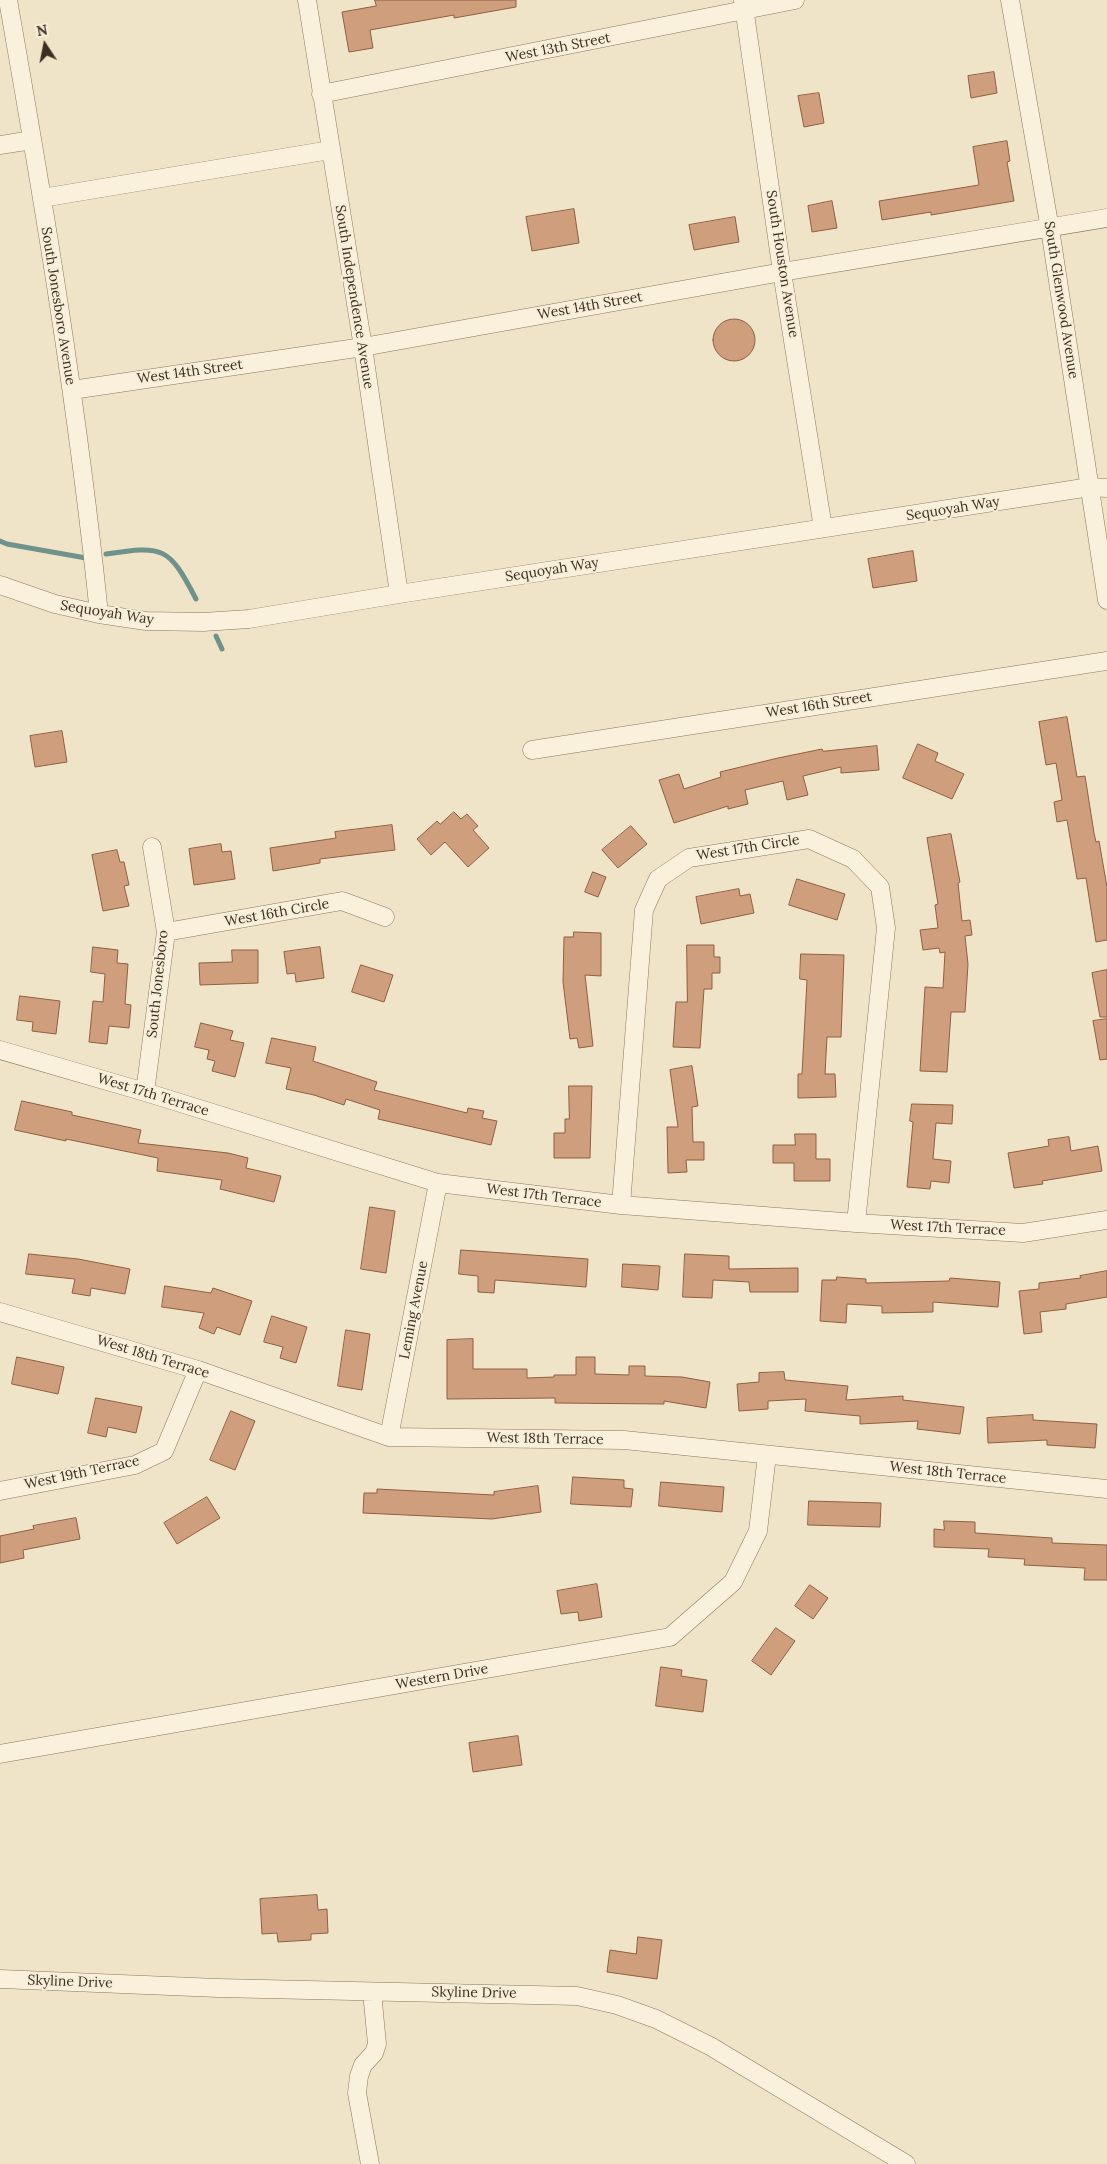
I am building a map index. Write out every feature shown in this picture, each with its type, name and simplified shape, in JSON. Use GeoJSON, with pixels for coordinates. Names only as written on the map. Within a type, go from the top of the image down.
{"type":"FeatureCollection","features":[{"type":"Feature","properties":{"kind":"street","name":"South Jonesboro Avenue"},"geometry":{"type":"LineString","coordinates":[[8,0],[72,390],[99,614]]}},
{"type":"Feature","properties":{"kind":"street","name":"South Independence Avenue"},"geometry":{"type":"LineString","coordinates":[[307,0],[363,347],[399,594]]}},
{"type":"Feature","properties":{"kind":"street","name":"West 13th Street"},"geometry":{"type":"LineString","coordinates":[[321,94],[744,6],[795,0]]}},
{"type":"Feature","properties":{"kind":"street","name":"South Glenwood Avenue"},"geometry":{"type":"LineString","coordinates":[[1010,0],[1050,228],[1099,488],[1107,600]]}},
{"type":"Feature","properties":{"kind":"street","name":"South Houston Avenue"},"geometry":{"type":"LineString","coordinates":[[744,6],[782,272],[823,528]]}},
{"type":"Feature","properties":{"kind":"street"},"geometry":{"type":"LineString","coordinates":[[0,145],[32,140]]}},
{"type":"Feature","properties":{"kind":"street"},"geometry":{"type":"LineString","coordinates":[[42,198],[330,150]]}},
{"type":"Feature","properties":{"kind":"street","name":"West 14th Street"},"geometry":{"type":"LineString","coordinates":[[72,390],[363,347],[782,272],[1107,218]]}},
{"type":"Feature","properties":{"kind":"street","name":"Sequoyah Way"},"geometry":{"type":"LineString","coordinates":[[0,585],[55,604],[99,614],[146,621],[203,622],[249,619],[823,528],[1099,488]]}},
{"type":"Feature","properties":{"kind":"street","name":"West 16th Street"},"geometry":{"type":"LineString","coordinates":[[532,750],[1107,661]]}},
{"type":"Feature","properties":{"kind":"street","name":"West 17th Circle"},"geometry":{"type":"LineString","coordinates":[[621,1205],[644,910],[658,880],[689,858],[810,839],[853,859],[880,888],[886,928],[856,1223]]}},
{"type":"Feature","properties":{"kind":"street","name":"South Jonesboro"},"geometry":{"type":"LineString","coordinates":[[144,1092],[166,932],[152,847]]}},
{"type":"Feature","properties":{"kind":"street","name":"West 16th Circle"},"geometry":{"type":"LineString","coordinates":[[166,932],[342,901],[385,917]]}},
{"type":"Feature","properties":{"kind":"street","name":"West 17th Terrace"},"geometry":{"type":"LineString","coordinates":[[0,1050],[144,1092],[438,1183],[621,1205],[856,1223],[1023,1233],[1107,1220]]}},
{"type":"Feature","properties":{"kind":"street","name":"Leming Avenue"},"geometry":{"type":"LineString","coordinates":[[389,1437],[438,1183]]}},
{"type":"Feature","properties":{"kind":"street","name":"West 18th Terrace"},"geometry":{"type":"LineString","coordinates":[[0,1312],[198,1370],[389,1437],[624,1440],[1107,1489]]}},
{"type":"Feature","properties":{"kind":"street","name":"West 19th Terrace"},"geometry":{"type":"LineString","coordinates":[[0,1490],[135,1465],[164,1451],[198,1370]]}},
{"type":"Feature","properties":{"kind":"street","name":"Western Drive"},"geometry":{"type":"LineString","coordinates":[[0,1754],[670,1636],[734,1582],[758,1531],[767,1455]]}},
{"type":"Feature","properties":{"kind":"street","name":"Skyline Drive"},"geometry":{"type":"LineString","coordinates":[[0,1979],[218,1988],[577,1996],[617,2005],[656,2019],[710,2046],[906,2164]]}},
{"type":"Feature","properties":{"kind":"street"},"geometry":{"type":"LineString","coordinates":[[370,2164],[356,2092],[363,2065],[374,2053],[377,2044],[372,1992]]}},
{"type":"Feature","properties":{"kind":"building"},"geometry":{"type":"Polygon","coordinates":[[[375,0],[516,0],[516,7],[454,18],[454,15],[370,30],[373,48],[349,52],[342,12],[376,6],[375,0]]]}},
{"type":"Feature","properties":{"kind":"building"},"geometry":{"type":"Polygon","coordinates":[[[994,72],[997,93],[971,98],[968,76],[994,72]]]}},
{"type":"Feature","properties":{"kind":"building"},"geometry":{"type":"Polygon","coordinates":[[[819,93],[824,123],[804,127],[798,96],[819,93]]]}},
{"type":"Feature","properties":{"kind":"building"},"geometry":{"type":"Polygon","coordinates":[[[1007,141],[1010,161],[1007,162],[1014,201],[931,215],[931,212],[882,220],[879,201],[979,185],[973,147],[1007,141]]]}},
{"type":"Feature","properties":{"kind":"building"},"geometry":{"type":"Polygon","coordinates":[[[832,201],[837,228],[812,232],[808,206],[832,201]]]}},
{"type":"Feature","properties":{"kind":"building"},"geometry":{"type":"Polygon","coordinates":[[[574,209],[579,243],[532,251],[526,217],[574,209]]]}},
{"type":"Feature","properties":{"kind":"building"},"geometry":{"type":"Polygon","coordinates":[[[735,217],[739,242],[694,250],[689,225],[735,217]]]}},
{"type":"Feature","properties":{"kind":"building"},"geometry":{"type":"Polygon","coordinates":[[[730,319],[738,319],[749,325],[755,340],[749,355],[738,361],[730,361],[719,355],[713,344],[713,336],[719,325],[730,319]]]}},
{"type":"Feature","properties":{"kind":"building"},"geometry":{"type":"Polygon","coordinates":[[[913,551],[917,581],[873,588],[868,559],[913,551]]]}},
{"type":"Feature","properties":{"kind":"building"},"geometry":{"type":"Polygon","coordinates":[[[1067,717],[1077,777],[1085,776],[1094,833],[1096,842],[1099,841],[1107,887],[1107,940],[1096,942],[1086,878],[1077,879],[1067,820],[1057,822],[1054,802],[1062,800],[1056,763],[1046,765],[1039,722],[1067,717]]]}},
{"type":"Feature","properties":{"kind":"building"},"geometry":{"type":"Polygon","coordinates":[[[62,731],[67,762],[35,767],[30,736],[62,731]]]}},
{"type":"Feature","properties":{"kind":"building"},"geometry":{"type":"Polygon","coordinates":[[[918,744],[938,753],[935,761],[964,774],[952,799],[903,778],[918,744]]]}},
{"type":"Feature","properties":{"kind":"building"},"geometry":{"type":"Polygon","coordinates":[[[877,746],[879,770],[841,773],[841,767],[803,776],[808,795],[787,800],[783,781],[745,790],[748,804],[728,809],[728,806],[674,823],[659,780],[679,774],[684,789],[721,777],[720,772],[778,758],[822,749],[823,751],[877,746]]]}},
{"type":"Feature","properties":{"kind":"building"},"geometry":{"type":"Polygon","coordinates":[[[454,812],[461,819],[467,814],[478,826],[473,830],[489,848],[468,867],[445,842],[431,855],[417,839],[437,821],[440,824],[454,812]]]}},
{"type":"Feature","properties":{"kind":"building"},"geometry":{"type":"Polygon","coordinates":[[[392,825],[395,850],[320,859],[320,863],[273,871],[270,848],[336,838],[335,832],[392,825]]]}},
{"type":"Feature","properties":{"kind":"building"},"geometry":{"type":"Polygon","coordinates":[[[631,826],[647,844],[618,868],[602,850],[631,826]]]}},
{"type":"Feature","properties":{"kind":"building"},"geometry":{"type":"Polygon","coordinates":[[[951,834],[960,882],[958,883],[962,921],[970,920],[972,935],[965,936],[968,964],[965,1012],[951,1012],[947,1072],[920,1071],[925,987],[943,988],[945,952],[940,953],[939,948],[923,950],[920,930],[938,928],[935,905],[938,904],[927,838],[951,834]]]}},
{"type":"Feature","properties":{"kind":"building"},"geometry":{"type":"Polygon","coordinates":[[[221,844],[222,852],[231,851],[235,879],[194,885],[189,849],[221,844]]]}},
{"type":"Feature","properties":{"kind":"building"},"geometry":{"type":"Polygon","coordinates":[[[117,850],[120,862],[124,862],[129,885],[124,886],[129,906],[103,911],[92,855],[117,850]]]}},
{"type":"Feature","properties":{"kind":"building"},"geometry":{"type":"Polygon","coordinates":[[[593,872],[606,877],[598,897],[585,892],[593,872]]]}},
{"type":"Feature","properties":{"kind":"building"},"geometry":{"type":"Polygon","coordinates":[[[797,879],[845,894],[837,920],[789,905],[797,879]]]}},
{"type":"Feature","properties":{"kind":"building"},"geometry":{"type":"Polygon","coordinates":[[[739,889],[740,896],[750,894],[754,913],[701,924],[696,897],[739,889]]]}},
{"type":"Feature","properties":{"kind":"building"},"geometry":{"type":"Polygon","coordinates":[[[574,932],[601,933],[601,976],[585,975],[593,1046],[579,1048],[577,1038],[570,1039],[563,982],[564,937],[573,937],[574,932]]]}},
{"type":"Feature","properties":{"kind":"building"},"geometry":{"type":"Polygon","coordinates":[[[687,945],[714,945],[714,957],[720,957],[720,973],[712,973],[712,989],[704,989],[700,1048],[673,1047],[676,1002],[687,1002],[687,945]]]}},
{"type":"Feature","properties":{"kind":"building"},"geometry":{"type":"Polygon","coordinates":[[[93,947],[118,950],[117,963],[128,964],[125,1004],[131,1005],[129,1028],[109,1026],[107,1044],[89,1042],[93,1001],[103,1002],[105,974],[91,972],[93,947]]]}},
{"type":"Feature","properties":{"kind":"building"},"geometry":{"type":"Polygon","coordinates":[[[320,947],[324,978],[296,982],[295,973],[287,974],[284,952],[320,947]]]}},
{"type":"Feature","properties":{"kind":"building"},"geometry":{"type":"Polygon","coordinates":[[[232,950],[258,950],[258,983],[200,985],[199,963],[232,962],[232,950]]]}},
{"type":"Feature","properties":{"kind":"building"},"geometry":{"type":"Polygon","coordinates":[[[801,954],[844,955],[841,1037],[827,1037],[825,1074],[835,1074],[836,1097],[798,1098],[798,1074],[802,1074],[807,980],[800,979],[801,954]]]}},
{"type":"Feature","properties":{"kind":"building"},"geometry":{"type":"Polygon","coordinates":[[[361,965],[393,975],[384,1002],[352,992],[361,965]]]}},
{"type":"Feature","properties":{"kind":"building"},"geometry":{"type":"Polygon","coordinates":[[[1107,970],[1107,1017],[1100,1017],[1092,973],[1107,970]]]}},
{"type":"Feature","properties":{"kind":"building"},"geometry":{"type":"Polygon","coordinates":[[[20,996],[60,1001],[56,1034],[32,1031],[33,1022],[17,1020],[20,996]]]}},
{"type":"Feature","properties":{"kind":"building"},"geometry":{"type":"Polygon","coordinates":[[[1107,1019],[1107,1059],[1100,1060],[1093,1021],[1107,1019]]]}},
{"type":"Feature","properties":{"kind":"building"},"geometry":{"type":"Polygon","coordinates":[[[201,1023],[233,1031],[230,1040],[244,1043],[235,1077],[212,1071],[215,1061],[207,1059],[209,1050],[195,1047],[201,1023]]]}},
{"type":"Feature","properties":{"kind":"building"},"geometry":{"type":"Polygon","coordinates":[[[272,1038],[316,1047],[313,1061],[377,1082],[374,1090],[467,1113],[468,1108],[484,1111],[482,1118],[497,1121],[491,1145],[378,1119],[380,1110],[346,1099],[344,1105],[314,1095],[286,1089],[291,1068],[266,1063],[272,1038]]]}},
{"type":"Feature","properties":{"kind":"building"},"geometry":{"type":"Polygon","coordinates":[[[692,1066],[698,1106],[692,1107],[693,1142],[704,1142],[704,1160],[686,1160],[687,1172],[668,1173],[667,1127],[678,1127],[670,1070],[692,1066]]]}},
{"type":"Feature","properties":{"kind":"building"},"geometry":{"type":"Polygon","coordinates":[[[569,1086],[592,1086],[590,1158],[554,1158],[554,1133],[565,1133],[565,1119],[569,1119],[569,1086]]]}},
{"type":"Feature","properties":{"kind":"building"},"geometry":{"type":"Polygon","coordinates":[[[22,1101],[72,1112],[72,1115],[141,1130],[138,1143],[228,1153],[248,1158],[246,1168],[281,1176],[274,1202],[220,1189],[222,1180],[157,1171],[158,1158],[15,1130],[22,1101]]]}},
{"type":"Feature","properties":{"kind":"building"},"geometry":{"type":"Polygon","coordinates":[[[912,1104],[953,1105],[952,1124],[936,1123],[933,1159],[951,1161],[949,1183],[931,1181],[930,1189],[907,1187],[913,1122],[910,1121],[912,1104]]]}},
{"type":"Feature","properties":{"kind":"building"},"geometry":{"type":"Polygon","coordinates":[[[795,1134],[816,1134],[816,1159],[830,1159],[830,1181],[794,1181],[794,1163],[773,1163],[773,1145],[795,1145],[795,1134]]]}},
{"type":"Feature","properties":{"kind":"building"},"geometry":{"type":"Polygon","coordinates":[[[1069,1137],[1071,1151],[1098,1146],[1102,1171],[1042,1181],[1043,1184],[1014,1188],[1008,1153],[1049,1146],[1048,1140],[1069,1137]]]}},
{"type":"Feature","properties":{"kind":"building"},"geometry":{"type":"Polygon","coordinates":[[[370,1207],[395,1211],[386,1273],[361,1269],[370,1207]]]}},
{"type":"Feature","properties":{"kind":"building"},"geometry":{"type":"Polygon","coordinates":[[[461,1250],[588,1259],[586,1287],[495,1280],[494,1293],[478,1292],[478,1276],[459,1274],[461,1250]]]}},
{"type":"Feature","properties":{"kind":"building"},"geometry":{"type":"Polygon","coordinates":[[[29,1254],[78,1259],[130,1269],[125,1294],[91,1288],[90,1296],[72,1293],[75,1279],[26,1274],[29,1254]]]}},
{"type":"Feature","properties":{"kind":"building"},"geometry":{"type":"Polygon","coordinates":[[[685,1254],[729,1256],[729,1269],[798,1268],[798,1292],[750,1292],[749,1282],[713,1280],[712,1298],[683,1297],[685,1254]]]}},
{"type":"Feature","properties":{"kind":"building"},"geometry":{"type":"Polygon","coordinates":[[[623,1264],[660,1266],[658,1290],[622,1287],[623,1264]]]}},
{"type":"Feature","properties":{"kind":"building"},"geometry":{"type":"Polygon","coordinates":[[[1107,1271],[1107,1297],[1066,1304],[1066,1309],[1040,1312],[1042,1332],[1024,1334],[1019,1291],[1039,1289],[1039,1283],[1081,1278],[1080,1276],[1107,1271]]]}},
{"type":"Feature","properties":{"kind":"building"},"geometry":{"type":"Polygon","coordinates":[[[837,1277],[866,1279],[866,1283],[949,1281],[950,1278],[1000,1282],[998,1307],[933,1302],[933,1312],[882,1313],[882,1306],[847,1304],[846,1323],[820,1321],[822,1280],[836,1280],[837,1277]]]}},
{"type":"Feature","properties":{"kind":"building"},"geometry":{"type":"Polygon","coordinates":[[[165,1286],[211,1293],[213,1288],[252,1301],[240,1335],[217,1327],[214,1334],[199,1328],[204,1313],[162,1307],[165,1286]]]}},
{"type":"Feature","properties":{"kind":"building"},"geometry":{"type":"Polygon","coordinates":[[[272,1316],[307,1327],[296,1363],[280,1358],[283,1347],[264,1342],[272,1316]]]}},
{"type":"Feature","properties":{"kind":"building"},"geometry":{"type":"Polygon","coordinates":[[[346,1330],[370,1334],[362,1390],[338,1386],[346,1330]]]}},
{"type":"Feature","properties":{"kind":"building"},"geometry":{"type":"Polygon","coordinates":[[[473,1339],[473,1369],[527,1369],[527,1378],[576,1375],[576,1357],[595,1357],[595,1374],[629,1375],[629,1366],[645,1366],[645,1376],[682,1377],[710,1382],[706,1408],[664,1401],[664,1404],[555,1403],[555,1398],[447,1399],[447,1340],[473,1339]]]}},
{"type":"Feature","properties":{"kind":"building"},"geometry":{"type":"Polygon","coordinates":[[[17,1357],[64,1367],[58,1394],[12,1384],[17,1357]]]}},
{"type":"Feature","properties":{"kind":"building"},"geometry":{"type":"Polygon","coordinates":[[[784,1372],[785,1380],[848,1386],[846,1400],[903,1396],[903,1400],[964,1407],[960,1434],[917,1429],[918,1421],[860,1424],[860,1416],[805,1411],[806,1399],[768,1401],[768,1409],[739,1411],[737,1384],[759,1382],[759,1373],[784,1372]]]}},
{"type":"Feature","properties":{"kind":"building"},"geometry":{"type":"Polygon","coordinates":[[[96,1398],[142,1407],[136,1433],[108,1427],[106,1437],[88,1433],[96,1398]]]}},
{"type":"Feature","properties":{"kind":"building"},"geometry":{"type":"Polygon","coordinates":[[[231,1411],[255,1421],[235,1470],[210,1460],[231,1411]]]}},
{"type":"Feature","properties":{"kind":"building"},"geometry":{"type":"Polygon","coordinates":[[[1033,1415],[1033,1420],[1097,1424],[1095,1448],[1047,1445],[1047,1440],[988,1443],[987,1418],[1033,1415]]]}},
{"type":"Feature","properties":{"kind":"building"},"geometry":{"type":"Polygon","coordinates":[[[573,1477],[624,1480],[624,1488],[633,1489],[631,1507],[571,1504],[573,1477]]]}},
{"type":"Feature","properties":{"kind":"building"},"geometry":{"type":"Polygon","coordinates":[[[661,1482],[724,1487],[722,1512],[659,1506],[661,1482]]]}},
{"type":"Feature","properties":{"kind":"building"},"geometry":{"type":"Polygon","coordinates":[[[538,1486],[541,1512],[492,1519],[363,1513],[364,1493],[377,1493],[377,1489],[494,1495],[494,1492],[538,1486]]]}},
{"type":"Feature","properties":{"kind":"building"},"geometry":{"type":"Polygon","coordinates":[[[207,1497],[220,1518],[177,1544],[164,1523],[207,1497]]]}},
{"type":"Feature","properties":{"kind":"building"},"geometry":{"type":"Polygon","coordinates":[[[809,1501],[881,1503],[880,1527],[808,1525],[809,1501]]]}},
{"type":"Feature","properties":{"kind":"building"},"geometry":{"type":"Polygon","coordinates":[[[76,1518],[80,1539],[23,1550],[24,1558],[0,1563],[0,1536],[34,1529],[33,1526],[76,1518]]]}},
{"type":"Feature","properties":{"kind":"building"},"geometry":{"type":"Polygon","coordinates":[[[944,1521],[975,1522],[975,1533],[1052,1538],[1052,1543],[1107,1545],[1107,1580],[1084,1580],[1085,1568],[1024,1565],[1025,1559],[988,1557],[989,1549],[934,1547],[934,1529],[944,1530],[944,1521]]]}},
{"type":"Feature","properties":{"kind":"building"},"geometry":{"type":"Polygon","coordinates":[[[597,1584],[602,1617],[579,1621],[578,1612],[561,1614],[557,1591],[597,1584]]]}},
{"type":"Feature","properties":{"kind":"building"},"geometry":{"type":"Polygon","coordinates":[[[810,1585],[828,1598],[813,1619],[795,1606],[810,1585]]]}},
{"type":"Feature","properties":{"kind":"building"},"geometry":{"type":"Polygon","coordinates":[[[776,1628],[795,1641],[771,1675],[752,1661],[776,1628]]]}},
{"type":"Feature","properties":{"kind":"building"},"geometry":{"type":"Polygon","coordinates":[[[661,1667],[682,1670],[681,1676],[707,1680],[703,1712],[656,1706],[661,1667]]]}},
{"type":"Feature","properties":{"kind":"building"},"geometry":{"type":"Polygon","coordinates":[[[518,1736],[522,1765],[473,1772],[469,1743],[518,1736]]]}},
{"type":"Feature","properties":{"kind":"building"},"geometry":{"type":"Polygon","coordinates":[[[317,1895],[318,1910],[327,1909],[328,1933],[311,1934],[311,1940],[278,1942],[277,1933],[262,1934],[260,1899],[317,1895]]]}},
{"type":"Feature","properties":{"kind":"building"},"geometry":{"type":"Polygon","coordinates":[[[638,1937],[662,1940],[657,1979],[607,1972],[610,1950],[636,1954],[638,1937]]]}},
{"type":"Feature","properties":{"kind":"waterway"},"geometry":{"type":"LineString","coordinates":[[0,541],[7,544],[86,558]]}},
{"type":"Feature","properties":{"kind":"waterway"},"geometry":{"type":"LineString","coordinates":[[106,554],[141,550],[163,554],[179,569],[196,599]]}},
{"type":"Feature","properties":{"kind":"waterway"},"geometry":{"type":"LineString","coordinates":[[216,636],[222,649]]}}]}
